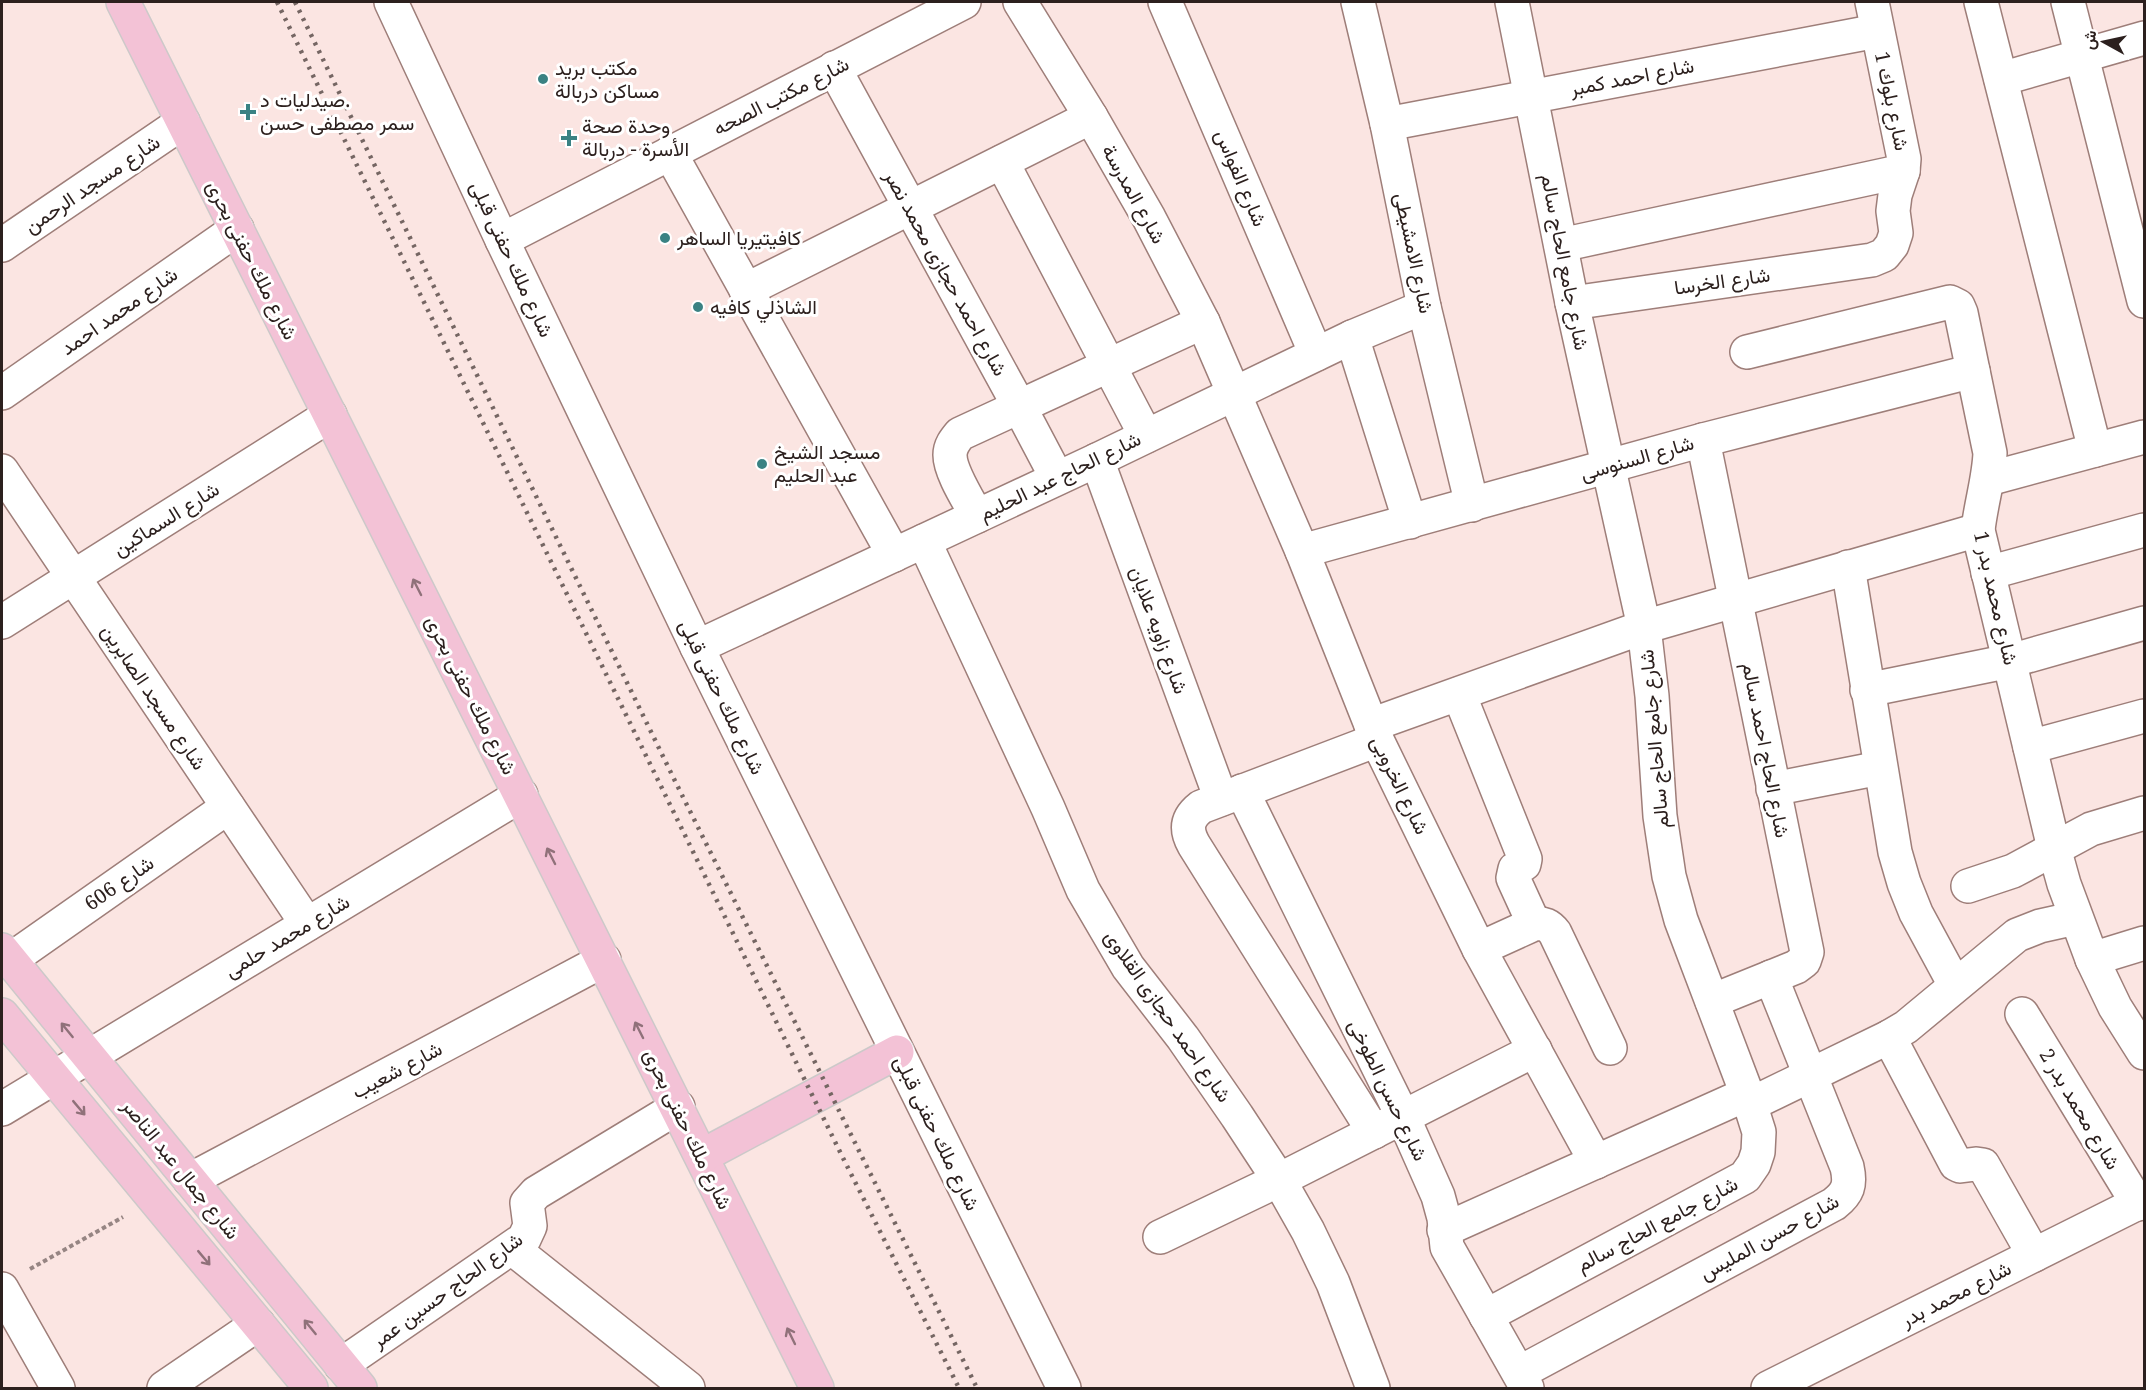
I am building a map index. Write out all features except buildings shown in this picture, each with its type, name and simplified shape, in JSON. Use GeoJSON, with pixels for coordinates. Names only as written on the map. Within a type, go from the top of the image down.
{"type":"FeatureCollection","features":[{"type":"Feature","properties":{"kind":"main road","name":"شارع ملك حفنى بحرى"},"geometry":{"type":"LineString","coordinates":[[123,2],[678,1107],[817,1389]]}},
{"type":"Feature","properties":{"kind":"main road","name":"شارع جمال عبد الناصر"},"geometry":{"type":"LineString","coordinates":[[6,955],[351,1377]]}},
{"type":"Feature","properties":{"kind":"main road","name":"شارع جمال عبد الناصر"},"geometry":{"type":"LineString","coordinates":[[2,1015],[310,1389]]}},
{"type":"Feature","properties":{"kind":"main road"},"geometry":{"type":"LineString","coordinates":[[702,1156],[897,1052]]}},
{"type":"Feature","properties":{"kind":"street","name":"شارع ملك حفنى قبلى"},"geometry":{"type":"LineString","coordinates":[[391,2],[697,647],[1064,1389]]}},
{"type":"Feature","properties":{"kind":"street","name":"شارع مكتب الصحه"},"geometry":{"type":"LineString","coordinates":[[502,240],[964,2]]}},
{"type":"Feature","properties":{"kind":"street","name":"شارع المدرسة"},"geometry":{"type":"LineString","coordinates":[[1020,2],[1091,117],[1149,218],[1203,322],[1235,393]]}},
{"type":"Feature","properties":{"kind":"street","name":"شارع الفواس"},"geometry":{"type":"LineString","coordinates":[[1165,2],[1316,354]]}},
{"type":"Feature","properties":{"kind":"street","name":"شارع الامشيطى"},"geometry":{"type":"LineString","coordinates":[[1358,2],[1387,124],[1424,307],[1472,504]]}},
{"type":"Feature","properties":{"kind":"street","name":"شارع جامع الحاج سالم"},"geometry":{"type":"LineString","coordinates":[[1486,1316],[1745,1177],[1754,1164],[1758,1152],[1759,1132],[1749,1099],[1681,920],[1669,876],[1660,816],[1652,696],[1644,627],[1572,303],[1512,2]]}},
{"type":"Feature","properties":{"kind":"street"},"geometry":{"type":"LineString","coordinates":[[1981,2],[2095,450]]}},
{"type":"Feature","properties":{"kind":"street"},"geometry":{"type":"LineString","coordinates":[[2068,2],[2145,301]]}},
{"type":"Feature","properties":{"kind":"street","name":"شارع احمد كمبر"},"geometry":{"type":"LineString","coordinates":[[1387,124],[1531,97],[1874,16]]}},
{"type":"Feature","properties":{"kind":"street","name":"شارع بلوك 1"},"geometry":{"type":"LineString","coordinates":[[1872,260],[1884,255],[1892,245],[1896,233],[1894,203],[1903,171],[1903,146],[1874,16]]}},
{"type":"Feature","properties":{"kind":"street"},"geometry":{"type":"LineString","coordinates":[[2001,78],[2145,38]]}},
{"type":"Feature","properties":{"kind":"street","name":"شارع احمد حجازى محمد نصر"},"geometry":{"type":"LineString","coordinates":[[834,68],[1020,406],[1057,478]]}},
{"type":"Feature","properties":{"kind":"street"},"geometry":{"type":"LineString","coordinates":[[746,290],[1091,117]]}},
{"type":"Feature","properties":{"kind":"street","name":"شارع مسجد الرحمن"},"geometry":{"type":"LineString","coordinates":[[2,245],[183,122]]}},
{"type":"Feature","properties":{"kind":"street"},"geometry":{"type":"LineString","coordinates":[[670,153],[894,555]]}},
{"type":"Feature","properties":{"kind":"street"},"geometry":{"type":"LineString","coordinates":[[1002,162],[1146,436]]}},
{"type":"Feature","properties":{"kind":"street"},"geometry":{"type":"LineString","coordinates":[[1561,245],[1903,171]]}},
{"type":"Feature","properties":{"kind":"street","name":"شارع محمد احمد"},"geometry":{"type":"LineString","coordinates":[[2,393],[237,229]]}},
{"type":"Feature","properties":{"kind":"street","name":"شارع الخرسا"},"geometry":{"type":"LineString","coordinates":[[1572,303],[1872,260]]}},
{"type":"Feature","properties":{"kind":"street","name":"شارع محمد بدر 1"},"geometry":{"type":"LineString","coordinates":[[1747,352],[1950,302],[1958,306],[1990,453],[1988,479],[1982,500],[1978,530],[2054,848],[2076,918],[2092,959],[2115,1007],[2145,1053]]}},
{"type":"Feature","properties":{"kind":"street","name":"شارع الحاج عبد الحليم"},"geometry":{"type":"LineString","coordinates":[[697,647],[1097,460],[1352,337],[1424,307]]}},
{"type":"Feature","properties":{"kind":"street"},"geometry":{"type":"LineString","coordinates":[[976,516],[951,464],[950,453],[953,442],[960,434],[1203,322]]}},
{"type":"Feature","properties":{"kind":"street"},"geometry":{"type":"LineString","coordinates":[[1352,337],[1410,522]]}},
{"type":"Feature","properties":{"kind":"street","name":"شارع السنوسى"},"geometry":{"type":"LineString","coordinates":[[1302,551],[1703,440],[1973,371]]}},
{"type":"Feature","properties":{"kind":"street","name":"شارع الخروبى"},"geometry":{"type":"LineString","coordinates":[[1235,393],[1302,551],[1374,733],[1479,949],[1596,1162]]}},
{"type":"Feature","properties":{"kind":"street","name":"شارع السماكين"},"geometry":{"type":"LineString","coordinates":[[2,622],[330,415]]}},
{"type":"Feature","properties":{"kind":"street"},"geometry":{"type":"LineString","coordinates":[[1988,479],[2145,437]]}},
{"type":"Feature","properties":{"kind":"street","name":"شارع الحاج احمد سالم"},"geometry":{"type":"LineString","coordinates":[[1703,440],[1807,952],[1804,961],[1712,1001]]}},
{"type":"Feature","properties":{"kind":"street","name":"شارع زاويه علايان"},"geometry":{"type":"LineString","coordinates":[[1097,460],[1231,795]]}},
{"type":"Feature","properties":{"kind":"street","name":"شارع مسجد الصابرين"},"geometry":{"type":"LineString","coordinates":[[2,471],[307,924]]}},
{"type":"Feature","properties":{"kind":"street"},"geometry":{"type":"LineString","coordinates":[[1374,1132],[1189,836],[1188,824],[1192,814],[1201,807],[1459,694],[1644,627],[1978,530]]}},
{"type":"Feature","properties":{"kind":"street"},"geometry":{"type":"LineString","coordinates":[[1988,573],[2145,530]]}},
{"type":"Feature","properties":{"kind":"street","name":"شارع احمد حجازى القلاوى"},"geometry":{"type":"LineString","coordinates":[[924,541],[1048,808],[1083,890],[1128,967],[1190,1048],[1279,1180],[1308,1231],[1333,1283],[1373,1389]]}},
{"type":"Feature","properties":{"kind":"street"},"geometry":{"type":"LineString","coordinates":[[1848,567],[1895,852],[1916,913],[1955,985]]}},
{"type":"Feature","properties":{"kind":"street"},"geometry":{"type":"LineString","coordinates":[[1867,690],[2010,661],[2145,623]]}},
{"type":"Feature","properties":{"kind":"street"},"geometry":{"type":"LineString","coordinates":[[1459,694],[1525,859],[1524,864],[1515,869],[1513,878],[1534,924]]}},
{"type":"Feature","properties":{"kind":"street"},"geometry":{"type":"LineString","coordinates":[[2030,747],[2145,716]]}},
{"type":"Feature","properties":{"kind":"street"},"geometry":{"type":"LineString","coordinates":[[1773,789],[1880,768]]}},
{"type":"Feature","properties":{"kind":"street","name":"شارع محمد حلمى"},"geometry":{"type":"LineString","coordinates":[[2,1109],[521,795]]}},
{"type":"Feature","properties":{"kind":"street","name":"شارع حسن الطوخى"},"geometry":{"type":"LineString","coordinates":[[1231,795],[1403,1118],[1438,1196],[1444,1218],[1447,1247],[1523,1381]]}},
{"type":"Feature","properties":{"kind":"street","name":"شارع 606"},"geometry":{"type":"LineString","coordinates":[[6,955],[228,807]]}},
{"type":"Feature","properties":{"kind":"street"},"geometry":{"type":"LineString","coordinates":[[1968,886],[2013,871],[2091,829],[2145,813]]}},
{"type":"Feature","properties":{"kind":"street"},"geometry":{"type":"LineString","coordinates":[[1444,1230],[1596,1162],[1809,1075],[1889,1037],[1921,1015],[2017,935],[2040,926],[2076,918]]}},
{"type":"Feature","properties":{"kind":"street"},"geometry":{"type":"LineString","coordinates":[[1479,949],[1534,924],[1542,923],[1550,927],[1555,933],[1610,1048]]}},
{"type":"Feature","properties":{"kind":"street"},"geometry":{"type":"LineString","coordinates":[[2092,959],[2145,943]]}},
{"type":"Feature","properties":{"kind":"street","name":"شارع شعيب"},"geometry":{"type":"LineString","coordinates":[[190,1180],[604,960]]}},
{"type":"Feature","properties":{"kind":"street","name":"شارع حسن المليس"},"geometry":{"type":"LineString","coordinates":[[1523,1381],[1834,1204],[1845,1195],[1850,1181],[1847,1167],[1771,977]]}},
{"type":"Feature","properties":{"kind":"street","name":"شارع محمد بدر 2"},"geometry":{"type":"LineString","coordinates":[[2022,1014],[2141,1202]]}},
{"type":"Feature","properties":{"kind":"street"},"geometry":{"type":"LineString","coordinates":[[1889,1037],[1956,1164],[1960,1166],[1983,1165],[2034,1256]]}},
{"type":"Feature","properties":{"kind":"street"},"geometry":{"type":"LineString","coordinates":[[1160,1237],[1279,1180],[1535,1050]]}},
{"type":"Feature","properties":{"kind":"street","name":"شارع الحاج حسين عمر"},"geometry":{"type":"LineString","coordinates":[[351,1377],[524,1239],[530,1226],[527,1203],[536,1193],[678,1107]]}},
{"type":"Feature","properties":{"kind":"street","name":"شارع محمد بدر"},"geometry":{"type":"LineString","coordinates":[[1768,1389],[2141,1202]]}},
{"type":"Feature","properties":{"kind":"street"},"geometry":{"type":"LineString","coordinates":[[512,1248],[688,1389]]}},
{"type":"Feature","properties":{"kind":"street"},"geometry":{"type":"LineString","coordinates":[[13,1281],[58,1389]]}},
{"type":"Feature","properties":{"kind":"street"},"geometry":{"type":"LineString","coordinates":[[2,1308],[2,1320]]}},
{"type":"Feature","properties":{"kind":"street"},"geometry":{"type":"LineString","coordinates":[[164,1389],[258,1324]]}},
{"type":"Feature","properties":{"kind":"path"},"geometry":{"type":"LineString","coordinates":[[13,1281],[155,1199]]}},
{"type":"Feature","properties":{"kind":"railway"},"geometry":{"type":"LineString","coordinates":[[277,2],[843,1158],[959,1388]]}},
{"type":"Feature","properties":{"kind":"railway"},"geometry":{"type":"LineString","coordinates":[[295,2],[676,783],[977,1388]]}},
{"type":"Feature","properties":{"kind":"place","name":"مكتب بريد مساكن دربالة"},"geometry":{"type":"Point","coordinates":[543,79]}},
{"type":"Feature","properties":{"kind":"place","name":"صيدليات د. سمر مصطفى حسن"},"geometry":{"type":"Point","coordinates":[248,112]}},
{"type":"Feature","properties":{"kind":"place","name":"وحدة صحة الأسرة - دربالة"},"geometry":{"type":"Point","coordinates":[569,138]}},
{"type":"Feature","properties":{"kind":"place","name":"كافيتيريا الساهر"},"geometry":{"type":"Point","coordinates":[665,238]}},
{"type":"Feature","properties":{"kind":"place","name":"الشاذلي كافيه"},"geometry":{"type":"Point","coordinates":[698,307]}},
{"type":"Feature","properties":{"kind":"place","name":"مسجد الشيخ عبد الحليم"},"geometry":{"type":"Point","coordinates":[762,464]}}]}
